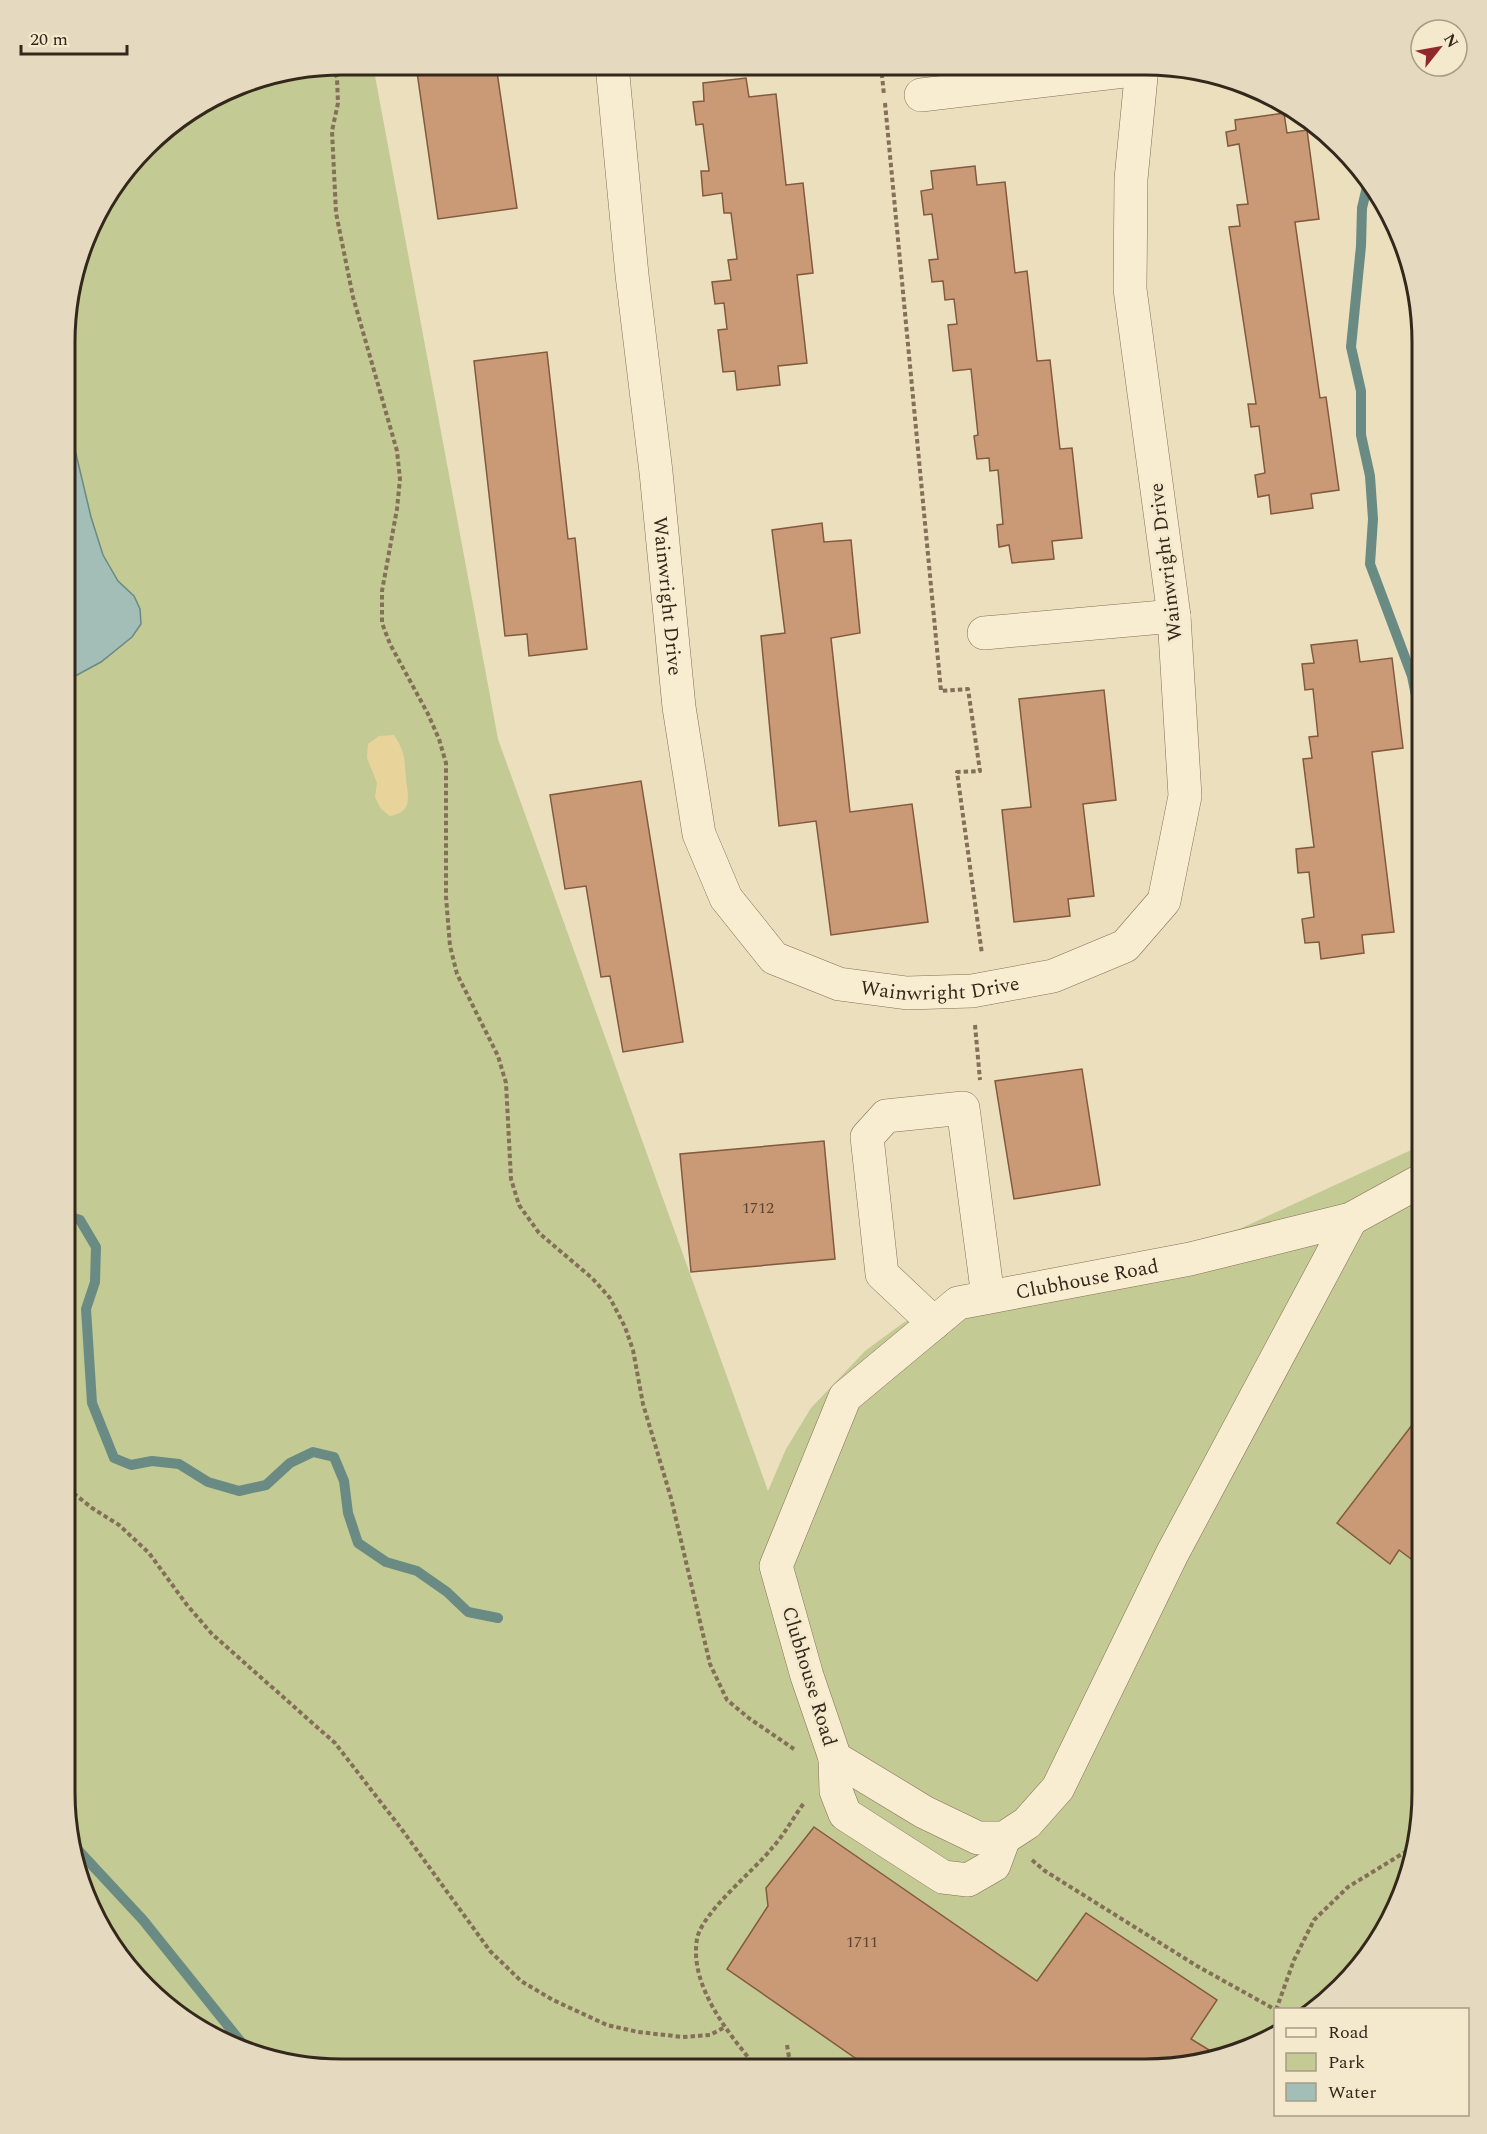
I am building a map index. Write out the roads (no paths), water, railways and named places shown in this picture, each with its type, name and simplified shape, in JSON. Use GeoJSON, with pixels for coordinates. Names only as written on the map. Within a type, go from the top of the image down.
{"type":"FeatureCollection","features":[{"type":"Feature","properties":{"kind":"street","name":"Wainwright Drive"},"geometry":{"type":"LineString","coordinates":[[613,75],[632,275],[656,472],[679,707],[699,834],[726,898],[774,958],[840,984],[907,993],[979,990],[1053,976],[1125,946],[1164,901],[1185,796],[1174,616],[1130,289],[1131,179],[1141,75]]}},
{"type":"Feature","properties":{"kind":"street"},"geometry":{"type":"LineString","coordinates":[[921,95],[1085,75]]}},
{"type":"Feature","properties":{"kind":"street"},"geometry":{"type":"LineString","coordinates":[[984,633],[1174,616]]}},
{"type":"Feature","properties":{"kind":"street"},"geometry":{"type":"LineString","coordinates":[[934,1323],[882,1274],[867,1137],[886,1116],[963,1108],[988,1297]]}},
{"type":"Feature","properties":{"kind":"street","name":"Clubhouse Road"},"geometry":{"type":"LineString","coordinates":[[1004,1838],[978,1838],[924,1812],[835,1758],[807,1676],[776,1566],[845,1397],[958,1303],[1190,1259],[1351,1219],[1412,1185]]}},
{"type":"Feature","properties":{"kind":"street"},"geometry":{"type":"LineString","coordinates":[[835,1758],[836,1791],[845,1814],[943,1877],[968,1880],[994,1865],[1004,1838],[1027,1823],[1058,1788],[1172,1554],[1351,1219]]}},
{"type":"Feature","properties":{"kind":"water"},"geometry":{"type":"Polygon","coordinates":[[[75,450],[91,517],[103,555],[118,581],[134,596],[140,609],[141,624],[132,637],[101,662],[75,676],[75,450]]]}},
{"type":"Feature","properties":{"kind":"waterway"},"geometry":{"type":"LineString","coordinates":[[1366,192],[1362,208],[1361,246],[1351,347],[1361,391],[1361,435],[1370,476],[1373,519],[1370,564],[1412,676]]}},
{"type":"Feature","properties":{"kind":"waterway"},"geometry":{"type":"LineString","coordinates":[[75,1218],[80,1220],[96,1247],[95,1282],[86,1309],[92,1403],[114,1458],[131,1465],[152,1461],[179,1464],[208,1482],[239,1491],[266,1485],[290,1463],[313,1452],[334,1457],[344,1481],[348,1513],[358,1543],[386,1562],[417,1571],[447,1592],[468,1612],[498,1618]]}},
{"type":"Feature","properties":{"kind":"waterway"},"geometry":{"type":"LineString","coordinates":[[83,1855],[143,1920],[238,2038]]}}]}
